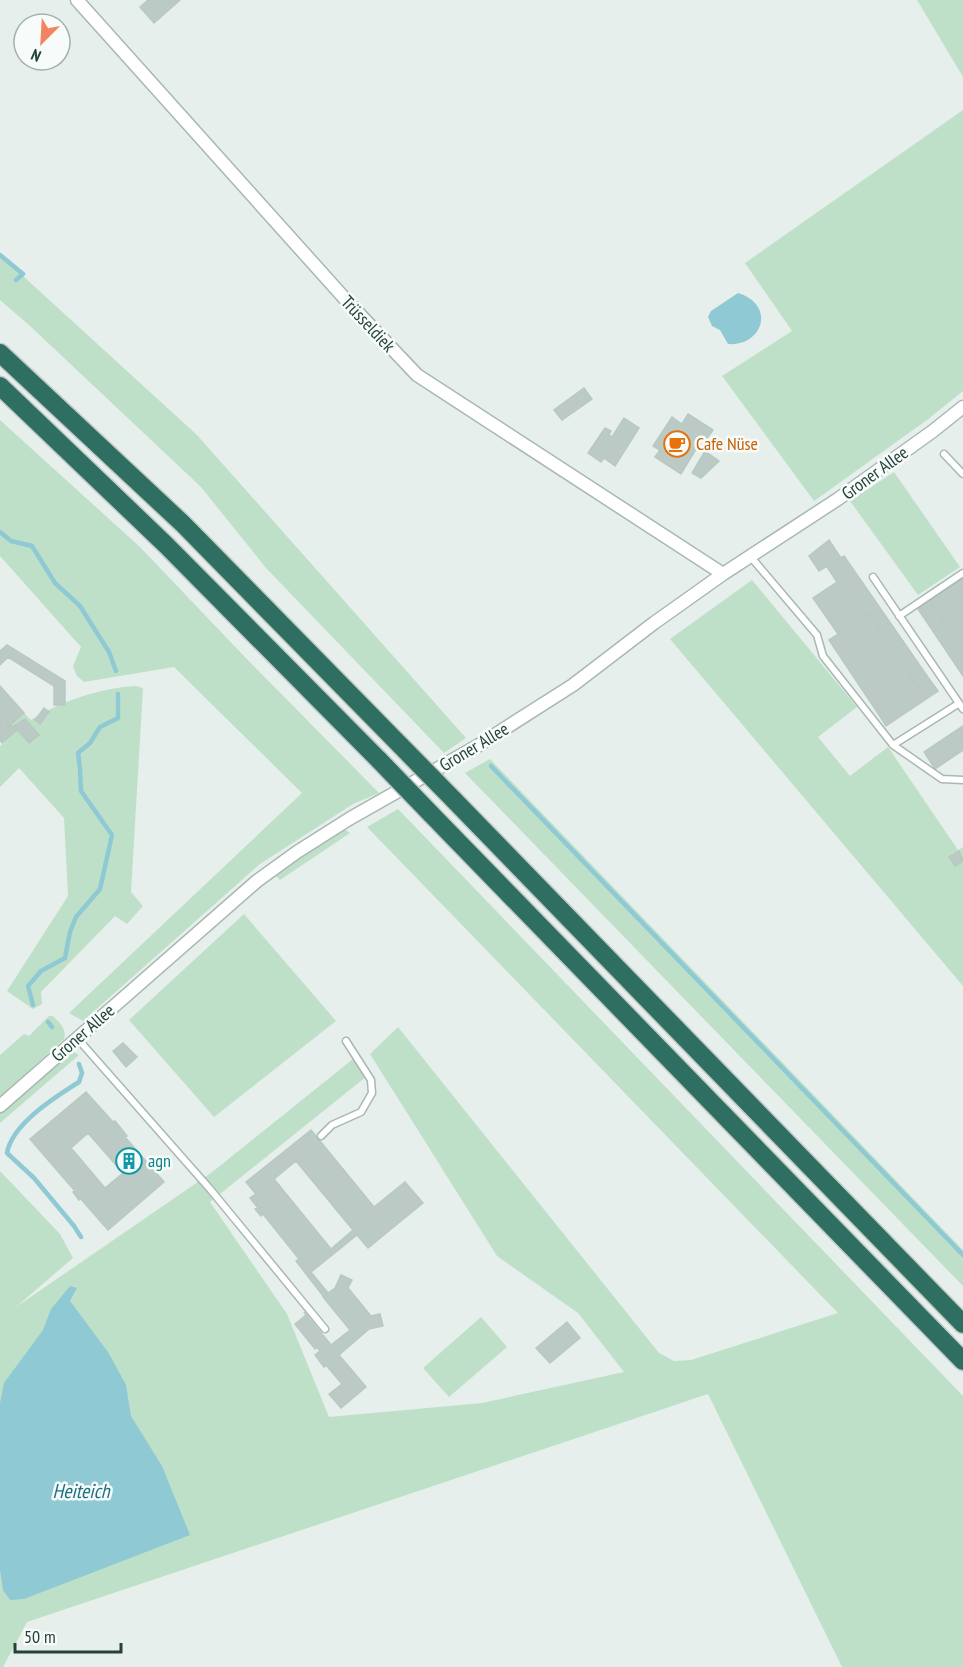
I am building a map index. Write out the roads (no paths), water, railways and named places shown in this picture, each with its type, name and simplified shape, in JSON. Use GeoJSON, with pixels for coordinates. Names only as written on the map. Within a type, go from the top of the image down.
{"type":"FeatureCollection","features":[{"type":"Feature","properties":{"kind":"highway"},"geometry":{"type":"LineString","coordinates":[[0,353],[183,524],[963,1324]]}},
{"type":"Feature","properties":{"kind":"highway"},"geometry":{"type":"LineString","coordinates":[[0,386],[166,545],[379,760],[963,1361]]}},
{"type":"Feature","properties":{"kind":"street","name":"Trüsseldiek"},"geometry":{"type":"LineString","coordinates":[[76,0],[346,300],[417,375],[723,574]]}},
{"type":"Feature","properties":{"kind":"street","name":"Groner Allee"},"geometry":{"type":"LineString","coordinates":[[0,1106],[257,880],[349,819],[479,745],[573,685],[654,623],[723,574],[838,499],[963,407]]}},
{"type":"Feature","properties":{"kind":"lane"},"geometry":{"type":"LineString","coordinates":[[944,454],[963,474]]}},
{"type":"Feature","properties":{"kind":"lane"},"geometry":{"type":"LineString","coordinates":[[750,556],[816,635],[823,656],[893,745],[942,779],[963,780]]}},
{"type":"Feature","properties":{"kind":"lane"},"geometry":{"type":"LineString","coordinates":[[899,616],[963,573]]}},
{"type":"Feature","properties":{"kind":"lane"},"geometry":{"type":"LineString","coordinates":[[873,577],[961,707],[893,745]]}},
{"type":"Feature","properties":{"kind":"lane"},"geometry":{"type":"LineString","coordinates":[[77,1038],[210,1190],[326,1329]]}},
{"type":"Feature","properties":{"kind":"lane"},"geometry":{"type":"LineString","coordinates":[[321,1136],[340,1120],[360,1112],[372,1094],[371,1080],[346,1041]]}},
{"type":"Feature","properties":{"kind":"water"},"geometry":{"type":"Polygon","coordinates":[[[738,293],[758,306],[761,315],[760,324],[749,339],[740,343],[728,344],[720,330],[712,326],[708,317],[711,311],[738,293]]]}},
{"type":"Feature","properties":{"kind":"water","name":"Heiteich"},"geometry":{"type":"Polygon","coordinates":[[[70,1286],[77,1288],[70,1301],[108,1352],[126,1385],[131,1416],[162,1466],[190,1535],[24,1599],[10,1600],[3,1590],[0,1570],[0,1403],[4,1383],[43,1330],[51,1309],[70,1286]]]}},
{"type":"Feature","properties":{"kind":"waterway"},"geometry":{"type":"LineString","coordinates":[[0,255],[23,274],[16,280]]}},
{"type":"Feature","properties":{"kind":"waterway"},"geometry":{"type":"LineString","coordinates":[[0,532],[11,541],[32,546],[55,583],[80,606],[109,652],[116,671]]}},
{"type":"Feature","properties":{"kind":"waterway"},"geometry":{"type":"LineString","coordinates":[[33,1005],[28,986],[41,971],[65,958],[70,932],[76,917],[100,889],[112,835],[81,791],[78,753],[90,743],[100,727],[118,718],[118,694]]}},
{"type":"Feature","properties":{"kind":"waterway"},"geometry":{"type":"LineString","coordinates":[[491,766],[963,1255]]}},
{"type":"Feature","properties":{"kind":"waterway"},"geometry":{"type":"LineString","coordinates":[[48,1022],[52,1027]]}},
{"type":"Feature","properties":{"kind":"waterway"},"geometry":{"type":"LineString","coordinates":[[79,1064],[82,1073],[79,1082],[36,1112],[17,1132],[7,1153],[34,1178],[81,1237]]}},
{"type":"Feature","properties":{"kind":"place","name":"Cafe Nüse"},"geometry":{"type":"Point","coordinates":[677,444]}},
{"type":"Feature","properties":{"kind":"place","name":"agn"},"geometry":{"type":"Point","coordinates":[129,1161]}}]}
